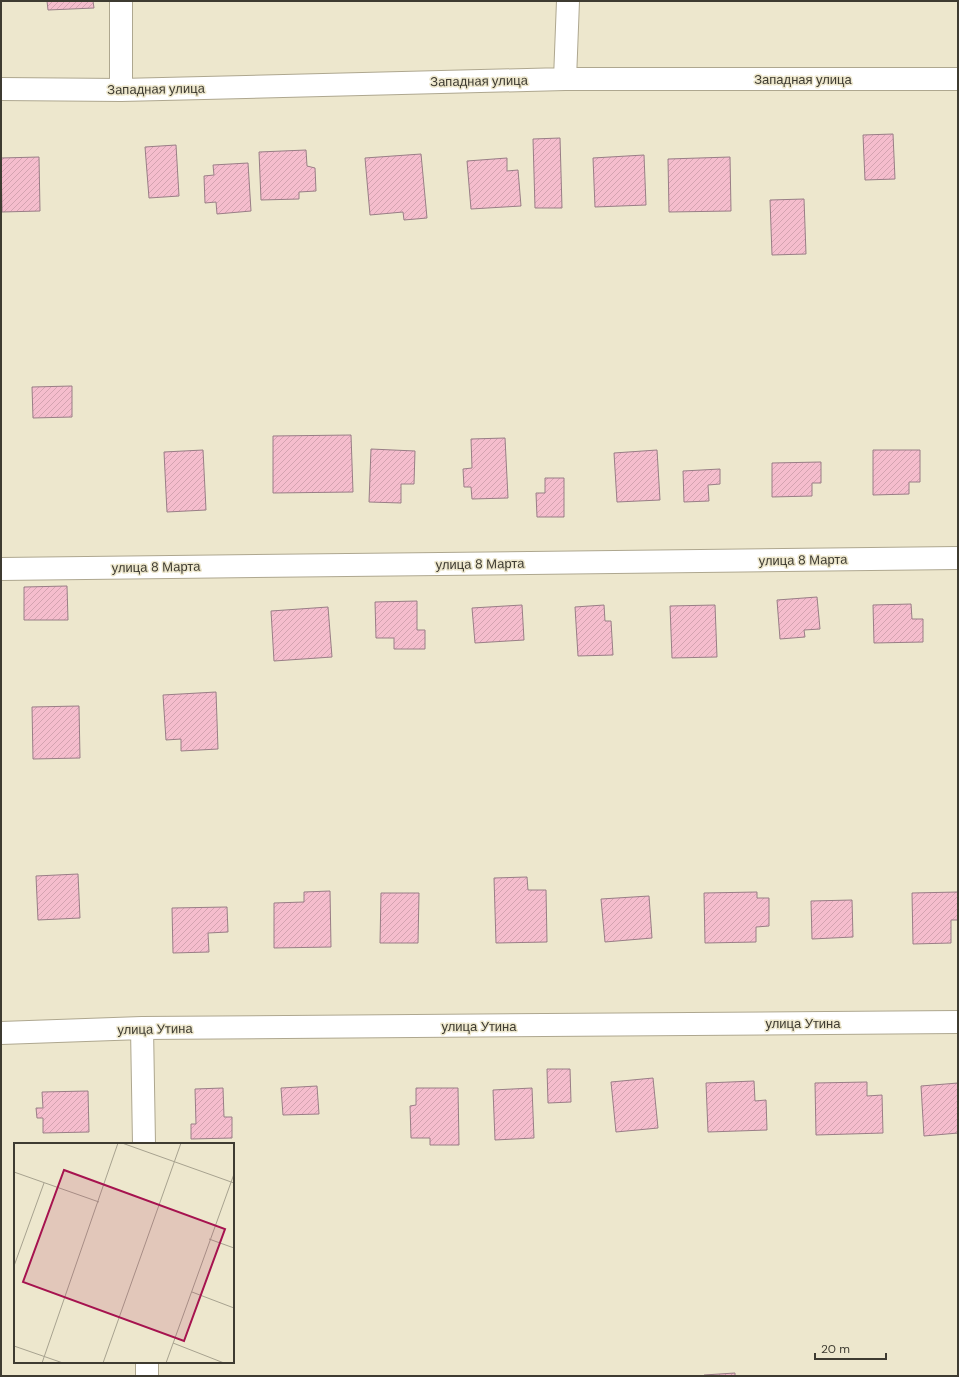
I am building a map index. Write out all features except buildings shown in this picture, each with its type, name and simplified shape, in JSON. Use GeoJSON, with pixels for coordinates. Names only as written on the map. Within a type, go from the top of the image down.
{"type":"FeatureCollection","features":[{"type":"Feature","properties":{"kind":"street"},"geometry":{"type":"LineString","coordinates":[[121,1],[121,90]]}},
{"type":"Feature","properties":{"kind":"street"},"geometry":{"type":"LineString","coordinates":[[566,79],[568,1]]}},
{"type":"Feature","properties":{"kind":"street","name":"Западная улица"},"geometry":{"type":"LineString","coordinates":[[1,89],[121,90],[566,79],[958,79]]}},
{"type":"Feature","properties":{"kind":"street","name":"улица 8 Марта"},"geometry":{"type":"LineString","coordinates":[[1,569],[958,558]]}},
{"type":"Feature","properties":{"kind":"street","name":"улица Утина"},"geometry":{"type":"LineString","coordinates":[[1,1033],[142,1028],[958,1022]]}},
{"type":"Feature","properties":{"kind":"street"},"geometry":{"type":"LineString","coordinates":[[142,1028],[144,1143]]}},
{"type":"Feature","properties":{"kind":"street"},"geometry":{"type":"LineString","coordinates":[[146,1363],[147,1376]]}}]}
